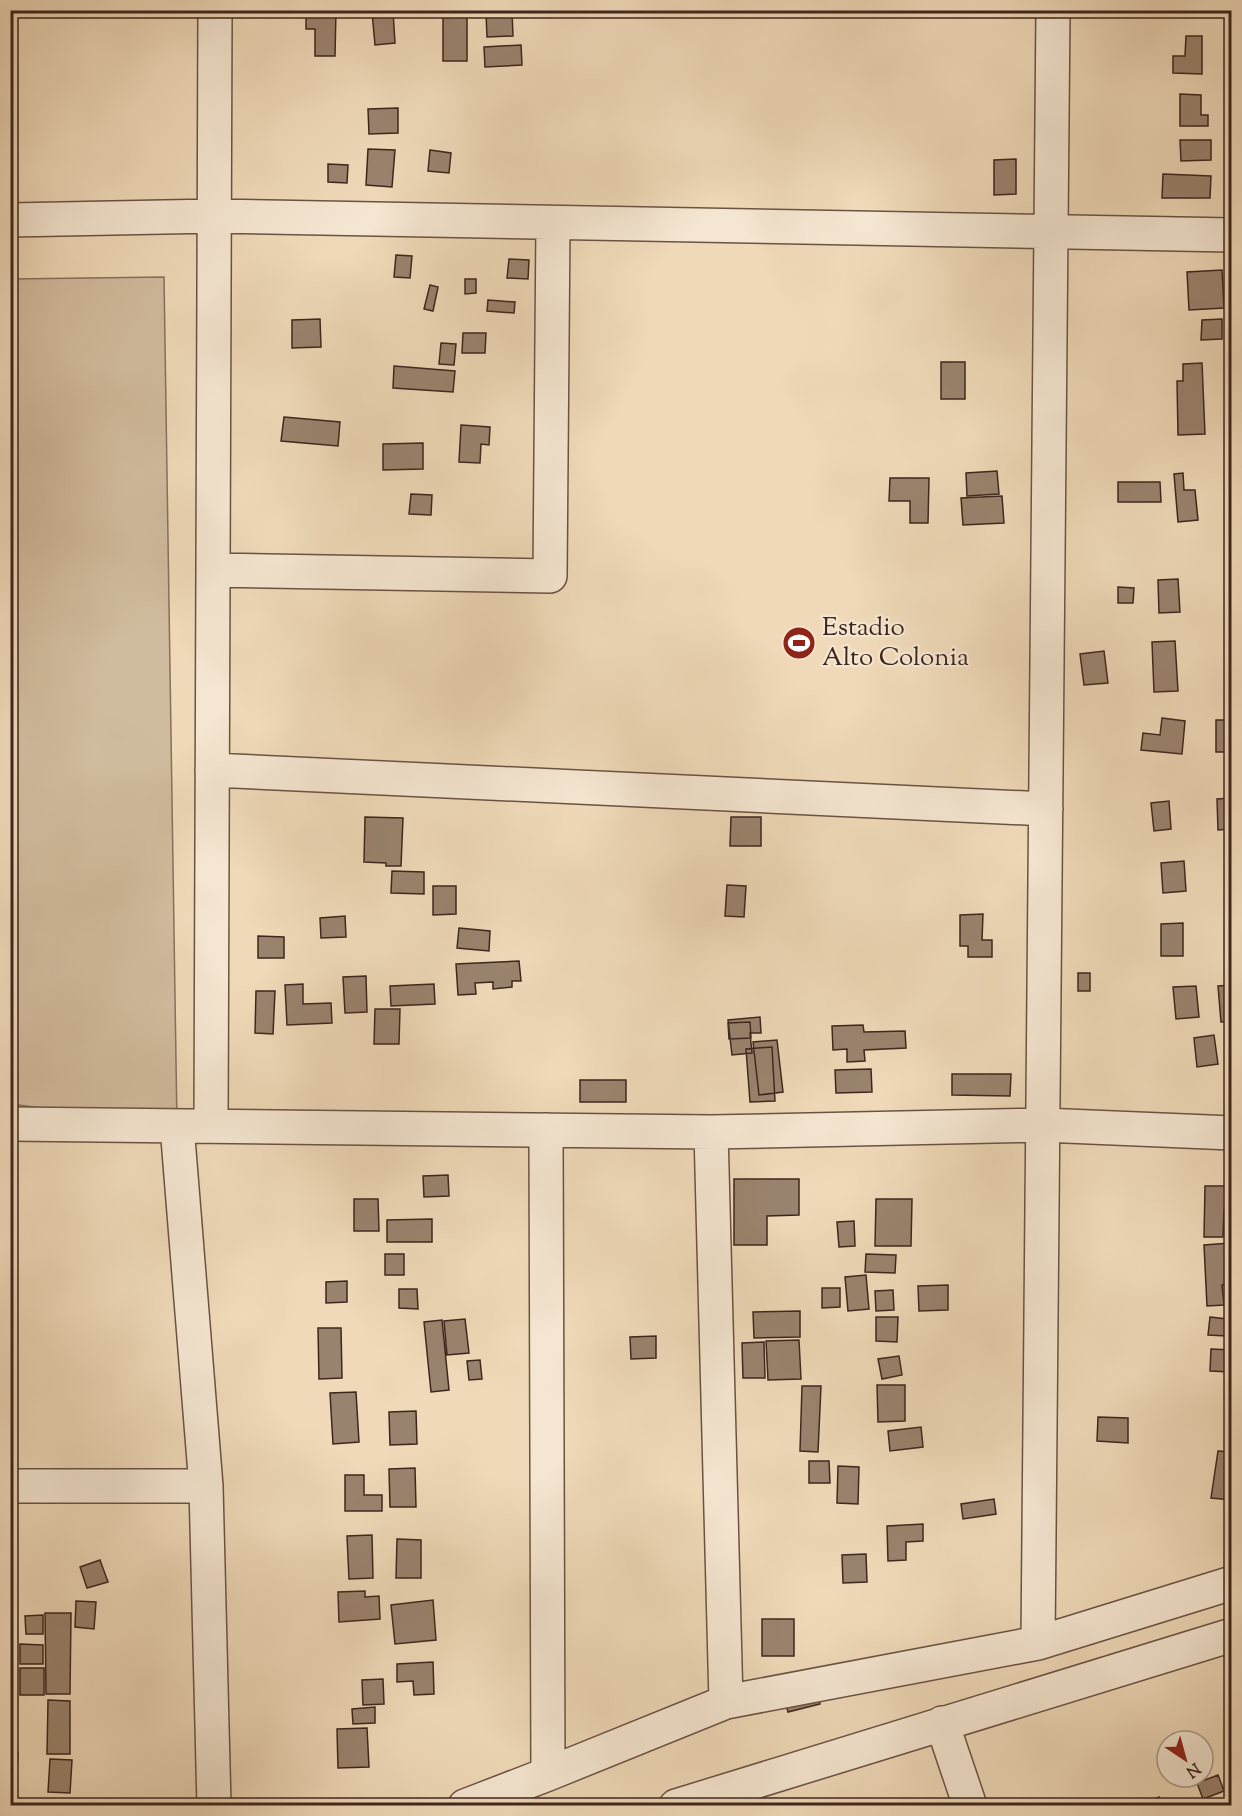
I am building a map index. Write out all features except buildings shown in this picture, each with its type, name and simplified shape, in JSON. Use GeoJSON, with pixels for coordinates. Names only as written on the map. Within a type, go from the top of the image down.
{"type":"FeatureCollection","features":[{"type":"Feature","properties":{"kind":"street"},"geometry":{"type":"LineString","coordinates":[[211,1126],[215,10]]}},
{"type":"Feature","properties":{"kind":"street"},"geometry":{"type":"LineString","coordinates":[[1038,1643],[1053,10]]}},
{"type":"Feature","properties":{"kind":"street"},"geometry":{"type":"LineString","coordinates":[[10,220],[214,216],[1232,236]]}},
{"type":"Feature","properties":{"kind":"street"},"geometry":{"type":"LineString","coordinates":[[213,570],[550,576],[554,223]]}},
{"type":"Feature","properties":{"kind":"street"},"geometry":{"type":"LineString","coordinates":[[212,770],[1046,809]]}},
{"type":"Feature","properties":{"kind":"street"},"geometry":{"type":"LineString","coordinates":[[10,1124],[711,1132],[1043,1125],[1232,1134]]}},
{"type":"Feature","properties":{"kind":"street"},"geometry":{"type":"LineString","coordinates":[[177,1126],[206,1486],[214,1806]]}},
{"type":"Feature","properties":{"kind":"street"},"geometry":{"type":"LineString","coordinates":[[546,1130],[548,1774]]}},
{"type":"Feature","properties":{"kind":"street"},"geometry":{"type":"LineString","coordinates":[[711,1132],[726,1702]]}},
{"type":"Feature","properties":{"kind":"street"},"geometry":{"type":"LineString","coordinates":[[10,1486],[206,1486]]}},
{"type":"Feature","properties":{"kind":"street"},"geometry":{"type":"LineString","coordinates":[[465,1806],[726,1702],[1038,1643],[1232,1584]]}},
{"type":"Feature","properties":{"kind":"street"},"geometry":{"type":"LineString","coordinates":[[676,1806],[942,1723],[1229,1644]]}},
{"type":"Feature","properties":{"kind":"street"},"geometry":{"type":"LineString","coordinates":[[942,1723],[970,1806]]}},
{"type":"Feature","properties":{"kind":"shaded area"},"geometry":{"type":"Polygon","coordinates":[[[164,277],[177,1126],[11,1104],[11,279],[164,277]]]}},
{"type":"Feature","properties":{"kind":"place","name":"Estadio Alto Colonia"},"geometry":{"type":"Point","coordinates":[799,643]}}]}
